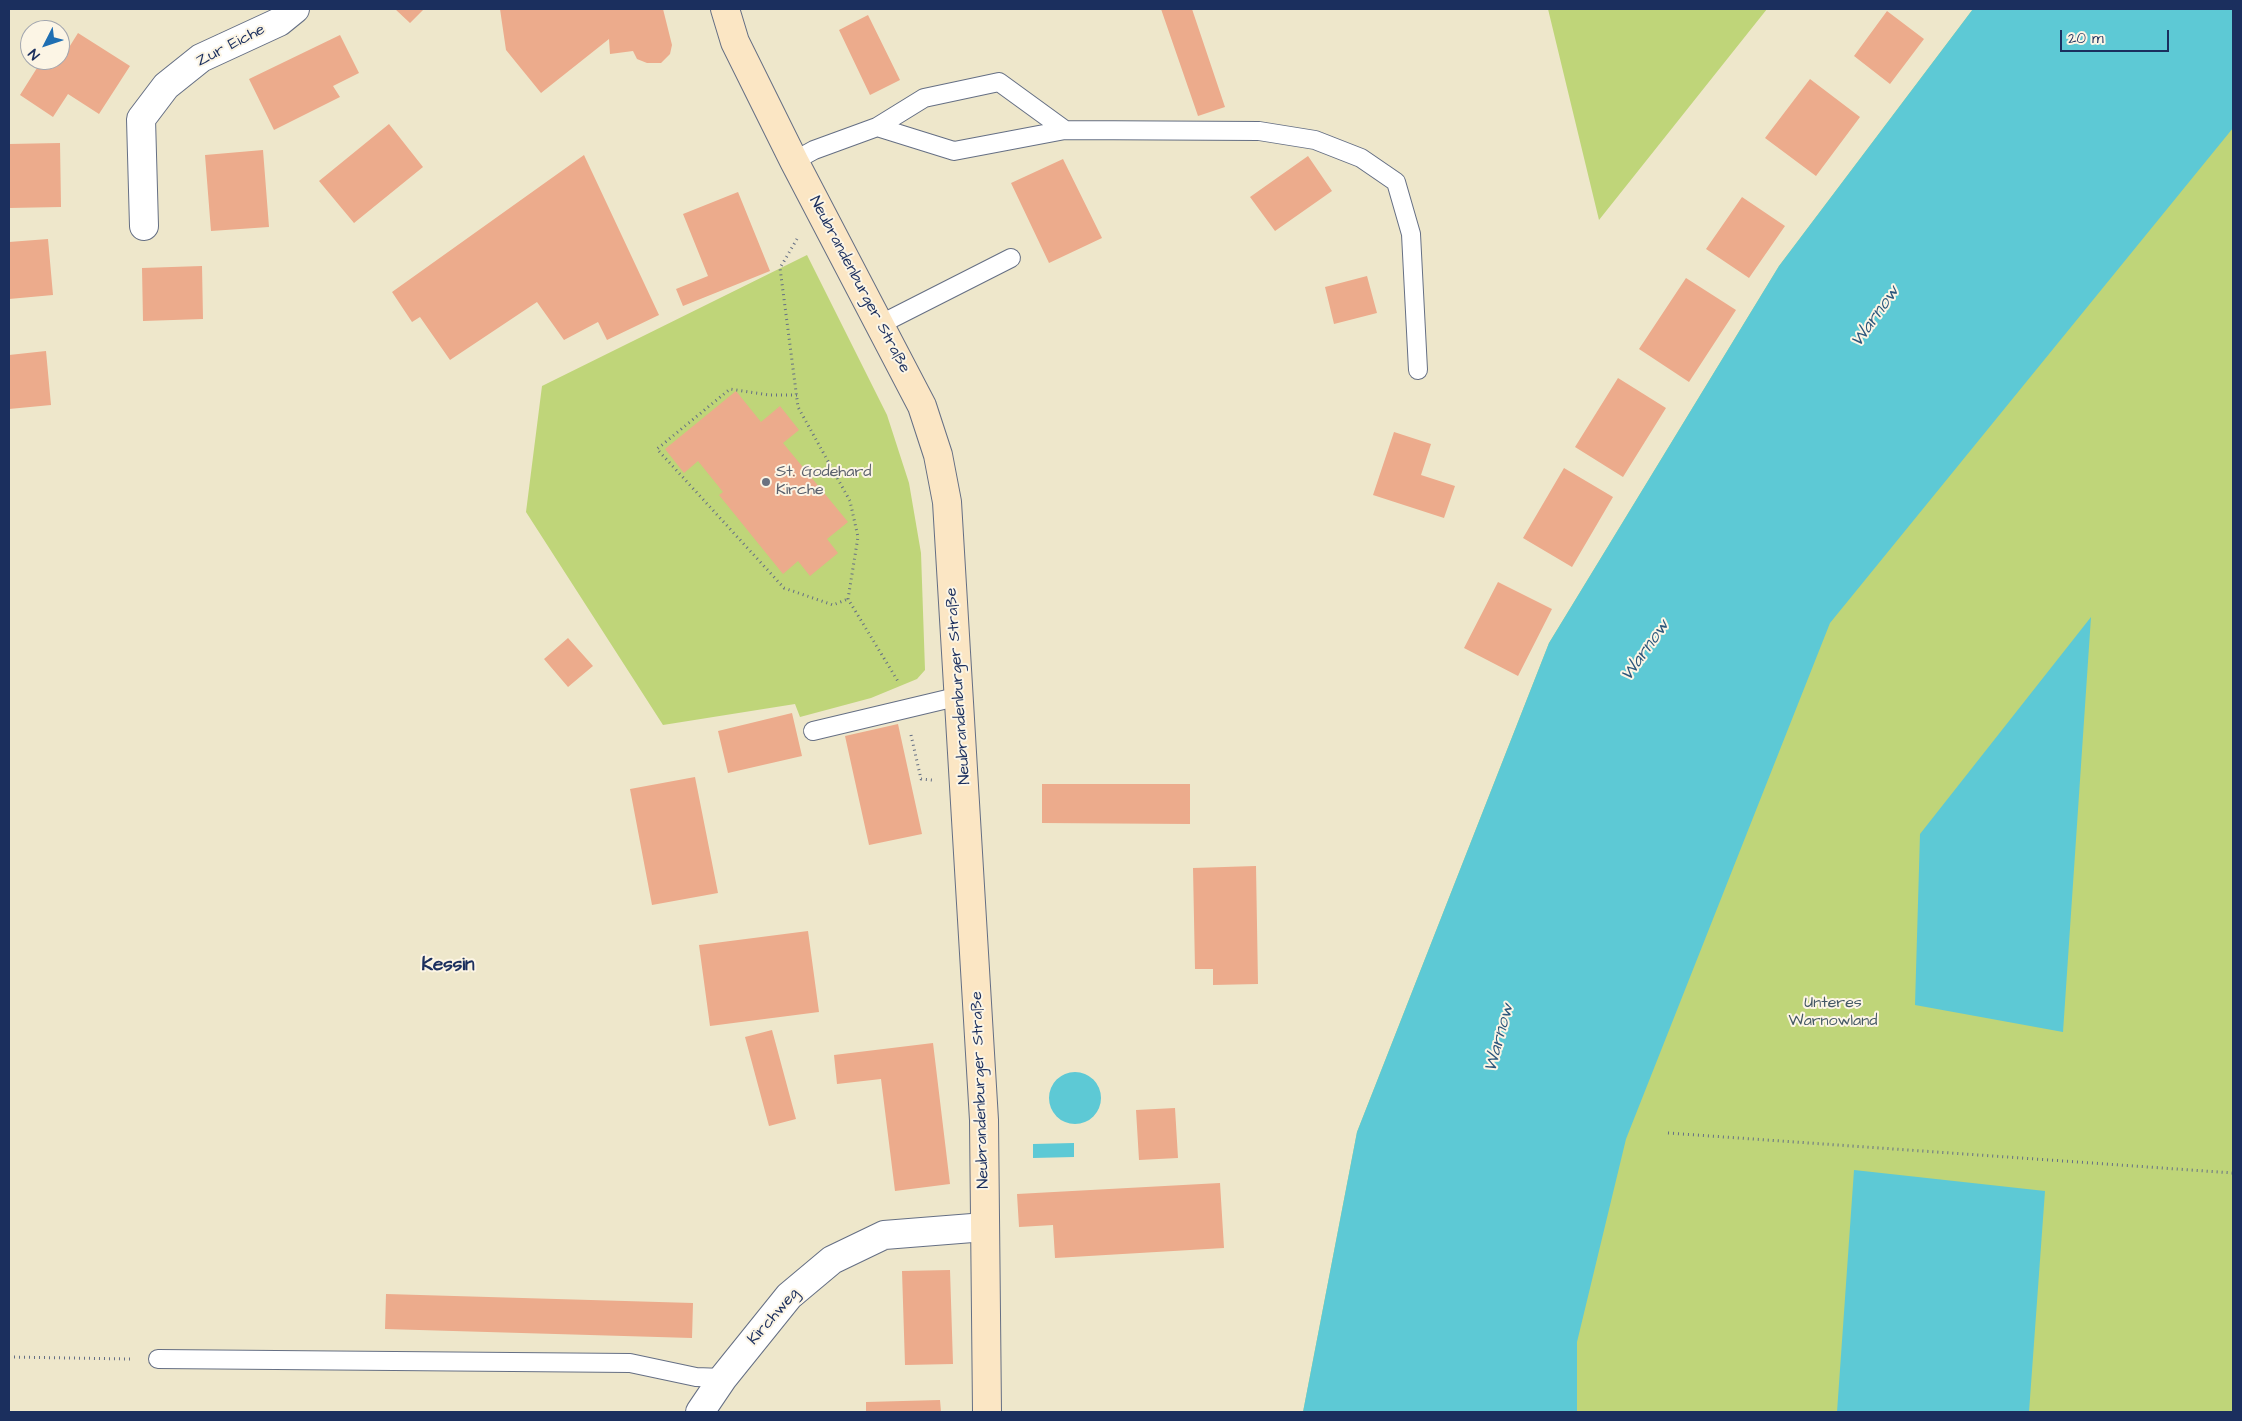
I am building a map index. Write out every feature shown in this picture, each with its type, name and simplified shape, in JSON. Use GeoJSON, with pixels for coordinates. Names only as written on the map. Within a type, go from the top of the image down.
{"type":"FeatureCollection","features":[{"type":"Feature","properties":{"kind":"main road","name":"Neubrandenburger Straße"},"geometry":{"type":"LineString","coordinates":[[725,9],[735,42],[794,161],[922,406],[938,454],[947,502],[984,1120],[987,1412]]}},
{"type":"Feature","properties":{"kind":"street","name":"Zur Eiche"},"geometry":{"type":"LineString","coordinates":[[144,226],[141,120],[166,86],[201,58],[279,22],[295,9]]}},
{"type":"Feature","properties":{"kind":"street","name":"Kirchweg"},"geometry":{"type":"LineString","coordinates":[[700,1412],[723,1378],[789,1296],[832,1260],[884,1235],[985,1227]]}},
{"type":"Feature","properties":{"kind":"lane"},"geometry":{"type":"LineString","coordinates":[[794,161],[814,150],[878,127],[924,98],[998,82],[1065,130]]}},
{"type":"Feature","properties":{"kind":"lane"},"geometry":{"type":"LineString","coordinates":[[878,127],[954,152],[1065,130],[1259,131],[1316,140],[1361,158],[1396,182],[1411,234],[1418,370]]}},
{"type":"Feature","properties":{"kind":"lane"},"geometry":{"type":"LineString","coordinates":[[880,325],[1011,258]]}},
{"type":"Feature","properties":{"kind":"lane"},"geometry":{"type":"LineString","coordinates":[[813,731],[960,696]]}},
{"type":"Feature","properties":{"kind":"lane"},"geometry":{"type":"LineString","coordinates":[[158,1359],[630,1363],[696,1377],[723,1378]]}},
{"type":"Feature","properties":{"kind":"path"},"geometry":{"type":"LineString","coordinates":[[817,205],[780,268],[798,406],[850,501],[858,537],[848,599],[901,686],[921,779],[965,781]]}},
{"type":"Feature","properties":{"kind":"path"},"geometry":{"type":"LineString","coordinates":[[797,395],[769,395],[730,389],[657,449],[784,588],[833,605],[848,599]]}},
{"type":"Feature","properties":{"kind":"path"},"geometry":{"type":"LineString","coordinates":[[1668,1133],[2233,1173]]}},
{"type":"Feature","properties":{"kind":"path"},"geometry":{"type":"LineString","coordinates":[[9,1357],[158,1359]]}},
{"type":"Feature","properties":{"kind":"green space"},"geometry":{"type":"Polygon","coordinates":[[[1548,9],[1767,9],[1599,220],[1548,9]]]}},
{"type":"Feature","properties":{"kind":"green space","name":"Unteres Warnowland"},"geometry":{"type":"Polygon","coordinates":[[[1973,9],[2233,9],[2233,1412],[1303,1412],[1357,1132],[1549,643],[1779,266],[1973,9]]]}},
{"type":"Feature","properties":{"kind":"green space"},"geometry":{"type":"Polygon","coordinates":[[[807,255],[887,415],[909,483],[921,553],[925,670],[917,679],[871,698],[800,717],[795,704],[663,725],[526,512],[542,386],[807,255]]]}},
{"type":"Feature","properties":{"kind":"water","name":"Warnow"},"geometry":{"type":"Polygon","coordinates":[[[1973,9],[2233,9],[2233,128],[1830,623],[1626,1139],[1577,1342],[1577,1412],[1303,1412],[1357,1132],[1549,643],[1779,266],[1973,9]]]}},
{"type":"Feature","properties":{"kind":"water"},"geometry":{"type":"Polygon","coordinates":[[[2091,617],[2063,1032],[1915,1005],[1920,834],[2091,617]]]}},
{"type":"Feature","properties":{"kind":"water"},"geometry":{"type":"Polygon","coordinates":[[[1075,1072],[1085,1074],[1093,1080],[1099,1088],[1101,1098],[1099,1108],[1093,1116],[1085,1122],[1075,1124],[1065,1122],[1057,1116],[1051,1108],[1049,1098],[1051,1088],[1057,1080],[1065,1074],[1075,1072]]]}},
{"type":"Feature","properties":{"kind":"water"},"geometry":{"type":"Polygon","coordinates":[[[1074,1143],[1074,1157],[1033,1158],[1033,1144],[1074,1143]]]}},
{"type":"Feature","properties":{"kind":"water"},"geometry":{"type":"Polygon","coordinates":[[[1854,1170],[2045,1191],[2029,1412],[1837,1412],[1854,1170]]]}},
{"type":"Feature","properties":{"kind":"building"},"geometry":{"type":"Polygon","coordinates":[[[395,9],[424,9],[410,23],[395,9]]]}},
{"type":"Feature","properties":{"kind":"building"},"geometry":{"type":"Polygon","coordinates":[[[500,9],[663,9],[672,45],[670,54],[661,63],[647,63],[637,59],[633,51],[610,54],[609,39],[541,93],[506,50],[500,9]]]}},
{"type":"Feature","properties":{"kind":"building"},"geometry":{"type":"Polygon","coordinates":[[[1161,9],[1192,9],[1225,107],[1198,116],[1161,9]]]}},
{"type":"Feature","properties":{"kind":"building"},"geometry":{"type":"Polygon","coordinates":[[[1887,11],[1924,39],[1890,84],[1854,56],[1887,11]]]}},
{"type":"Feature","properties":{"kind":"building"},"geometry":{"type":"Polygon","coordinates":[[[868,15],[900,80],[870,95],[839,30],[868,15]]]}},
{"type":"Feature","properties":{"kind":"building"},"geometry":{"type":"Polygon","coordinates":[[[78,33],[130,66],[99,114],[68,94],[53,117],[20,95],[36,70],[70,70],[70,46],[78,33]]]}},
{"type":"Feature","properties":{"kind":"building"},"geometry":{"type":"Polygon","coordinates":[[[340,35],[359,73],[333,86],[340,97],[274,130],[249,79],[340,35]]]}},
{"type":"Feature","properties":{"kind":"building"},"geometry":{"type":"Polygon","coordinates":[[[1810,79],[1860,117],[1816,176],[1765,138],[1810,79]]]}},
{"type":"Feature","properties":{"kind":"building"},"geometry":{"type":"Polygon","coordinates":[[[389,124],[423,167],[354,223],[319,181],[389,124]]]}},
{"type":"Feature","properties":{"kind":"building"},"geometry":{"type":"Polygon","coordinates":[[[60,143],[61,207],[9,208],[9,144],[60,143]]]}},
{"type":"Feature","properties":{"kind":"building"},"geometry":{"type":"Polygon","coordinates":[[[263,150],[269,227],[211,231],[205,155],[263,150]]]}},
{"type":"Feature","properties":{"kind":"building"},"geometry":{"type":"Polygon","coordinates":[[[584,155],[659,315],[607,340],[598,322],[564,340],[537,302],[450,360],[420,317],[412,322],[392,292],[584,155]]]}},
{"type":"Feature","properties":{"kind":"building"},"geometry":{"type":"Polygon","coordinates":[[[1308,156],[1332,191],[1275,231],[1250,197],[1308,156]]]}},
{"type":"Feature","properties":{"kind":"building"},"geometry":{"type":"Polygon","coordinates":[[[1063,159],[1102,238],[1049,263],[1011,183],[1063,159]]]}},
{"type":"Feature","properties":{"kind":"building"},"geometry":{"type":"Polygon","coordinates":[[[738,192],[770,271],[683,306],[676,289],[708,276],[683,214],[738,192]]]}},
{"type":"Feature","properties":{"kind":"building"},"geometry":{"type":"Polygon","coordinates":[[[1742,197],[1785,226],[1749,278],[1706,249],[1742,197]]]}},
{"type":"Feature","properties":{"kind":"building"},"geometry":{"type":"Polygon","coordinates":[[[48,239],[53,295],[9,299],[9,242],[48,239]]]}},
{"type":"Feature","properties":{"kind":"building"},"geometry":{"type":"Polygon","coordinates":[[[202,266],[203,319],[143,321],[142,268],[202,266]]]}},
{"type":"Feature","properties":{"kind":"building"},"geometry":{"type":"Polygon","coordinates":[[[1367,276],[1377,313],[1334,324],[1325,287],[1367,276]]]}},
{"type":"Feature","properties":{"kind":"building"},"geometry":{"type":"Polygon","coordinates":[[[1686,278],[1736,310],[1689,382],[1639,349],[1686,278]]]}},
{"type":"Feature","properties":{"kind":"building"},"geometry":{"type":"Polygon","coordinates":[[[46,351],[51,405],[9,409],[9,355],[46,351]]]}},
{"type":"Feature","properties":{"kind":"building"},"geometry":{"type":"Polygon","coordinates":[[[1618,378],[1666,408],[1623,477],[1575,447],[1618,378]]]}},
{"type":"Feature","properties":{"kind":"building","name":"St. Godehard Kirche"},"geometry":{"type":"Polygon","coordinates":[[[736,391],[761,422],[780,406],[799,430],[783,443],[848,522],[827,539],[838,553],[810,576],[798,561],[783,574],[719,495],[723,492],[698,461],[684,473],[665,449],[736,391]]]}},
{"type":"Feature","properties":{"kind":"building"},"geometry":{"type":"Polygon","coordinates":[[[1394,432],[1431,444],[1421,475],[1455,486],[1444,518],[1373,495],[1394,432]]]}},
{"type":"Feature","properties":{"kind":"building"},"geometry":{"type":"Polygon","coordinates":[[[1564,468],[1613,497],[1572,567],[1523,538],[1564,468]]]}},
{"type":"Feature","properties":{"kind":"building"},"geometry":{"type":"Polygon","coordinates":[[[1498,582],[1552,609],[1518,676],[1464,648],[1498,582]]]}},
{"type":"Feature","properties":{"kind":"building"},"geometry":{"type":"Polygon","coordinates":[[[568,638],[593,666],[568,687],[544,659],[568,638]]]}},
{"type":"Feature","properties":{"kind":"building"},"geometry":{"type":"Polygon","coordinates":[[[792,713],[802,756],[728,773],[718,731],[792,713]]]}},
{"type":"Feature","properties":{"kind":"building"},"geometry":{"type":"Polygon","coordinates":[[[898,724],[922,834],[869,845],[845,736],[898,724]]]}},
{"type":"Feature","properties":{"kind":"building"},"geometry":{"type":"Polygon","coordinates":[[[695,777],[718,893],[652,905],[630,789],[695,777]]]}},
{"type":"Feature","properties":{"kind":"building"},"geometry":{"type":"Polygon","coordinates":[[[1042,784],[1190,784],[1190,824],[1042,823],[1042,784]]]}},
{"type":"Feature","properties":{"kind":"building"},"geometry":{"type":"Polygon","coordinates":[[[1256,866],[1258,984],[1213,985],[1213,969],[1195,969],[1193,868],[1256,866]]]}},
{"type":"Feature","properties":{"kind":"building"},"geometry":{"type":"Polygon","coordinates":[[[808,931],[819,1012],[710,1026],[699,945],[808,931]]]}},
{"type":"Feature","properties":{"kind":"building"},"geometry":{"type":"Polygon","coordinates":[[[772,1030],[796,1119],[769,1126],[745,1037],[772,1030]]]}},
{"type":"Feature","properties":{"kind":"building"},"geometry":{"type":"Polygon","coordinates":[[[933,1043],[950,1184],[895,1191],[881,1079],[837,1084],[834,1055],[933,1043]]]}},
{"type":"Feature","properties":{"kind":"building"},"geometry":{"type":"Polygon","coordinates":[[[1175,1108],[1178,1158],[1139,1160],[1136,1110],[1175,1108]]]}},
{"type":"Feature","properties":{"kind":"building"},"geometry":{"type":"Polygon","coordinates":[[[1220,1183],[1224,1248],[1055,1258],[1053,1225],[1019,1227],[1017,1194],[1220,1183]]]}},
{"type":"Feature","properties":{"kind":"building"},"geometry":{"type":"Polygon","coordinates":[[[950,1270],[953,1364],[905,1365],[902,1271],[950,1270]]]}},
{"type":"Feature","properties":{"kind":"building"},"geometry":{"type":"Polygon","coordinates":[[[386,1294],[693,1303],[692,1338],[385,1329],[386,1294]]]}},
{"type":"Feature","properties":{"kind":"building"},"geometry":{"type":"Polygon","coordinates":[[[940,1400],[941,1412],[866,1412],[866,1402],[940,1400]]]}},
{"type":"Feature","properties":{"kind":"place","name":"St. Godehard Kirche"},"geometry":{"type":"Point","coordinates":[766,482]}},
{"type":"Feature","properties":{"kind":"district","name":"Kessin"},"geometry":{"type":"Point","coordinates":[448,966]}}]}
